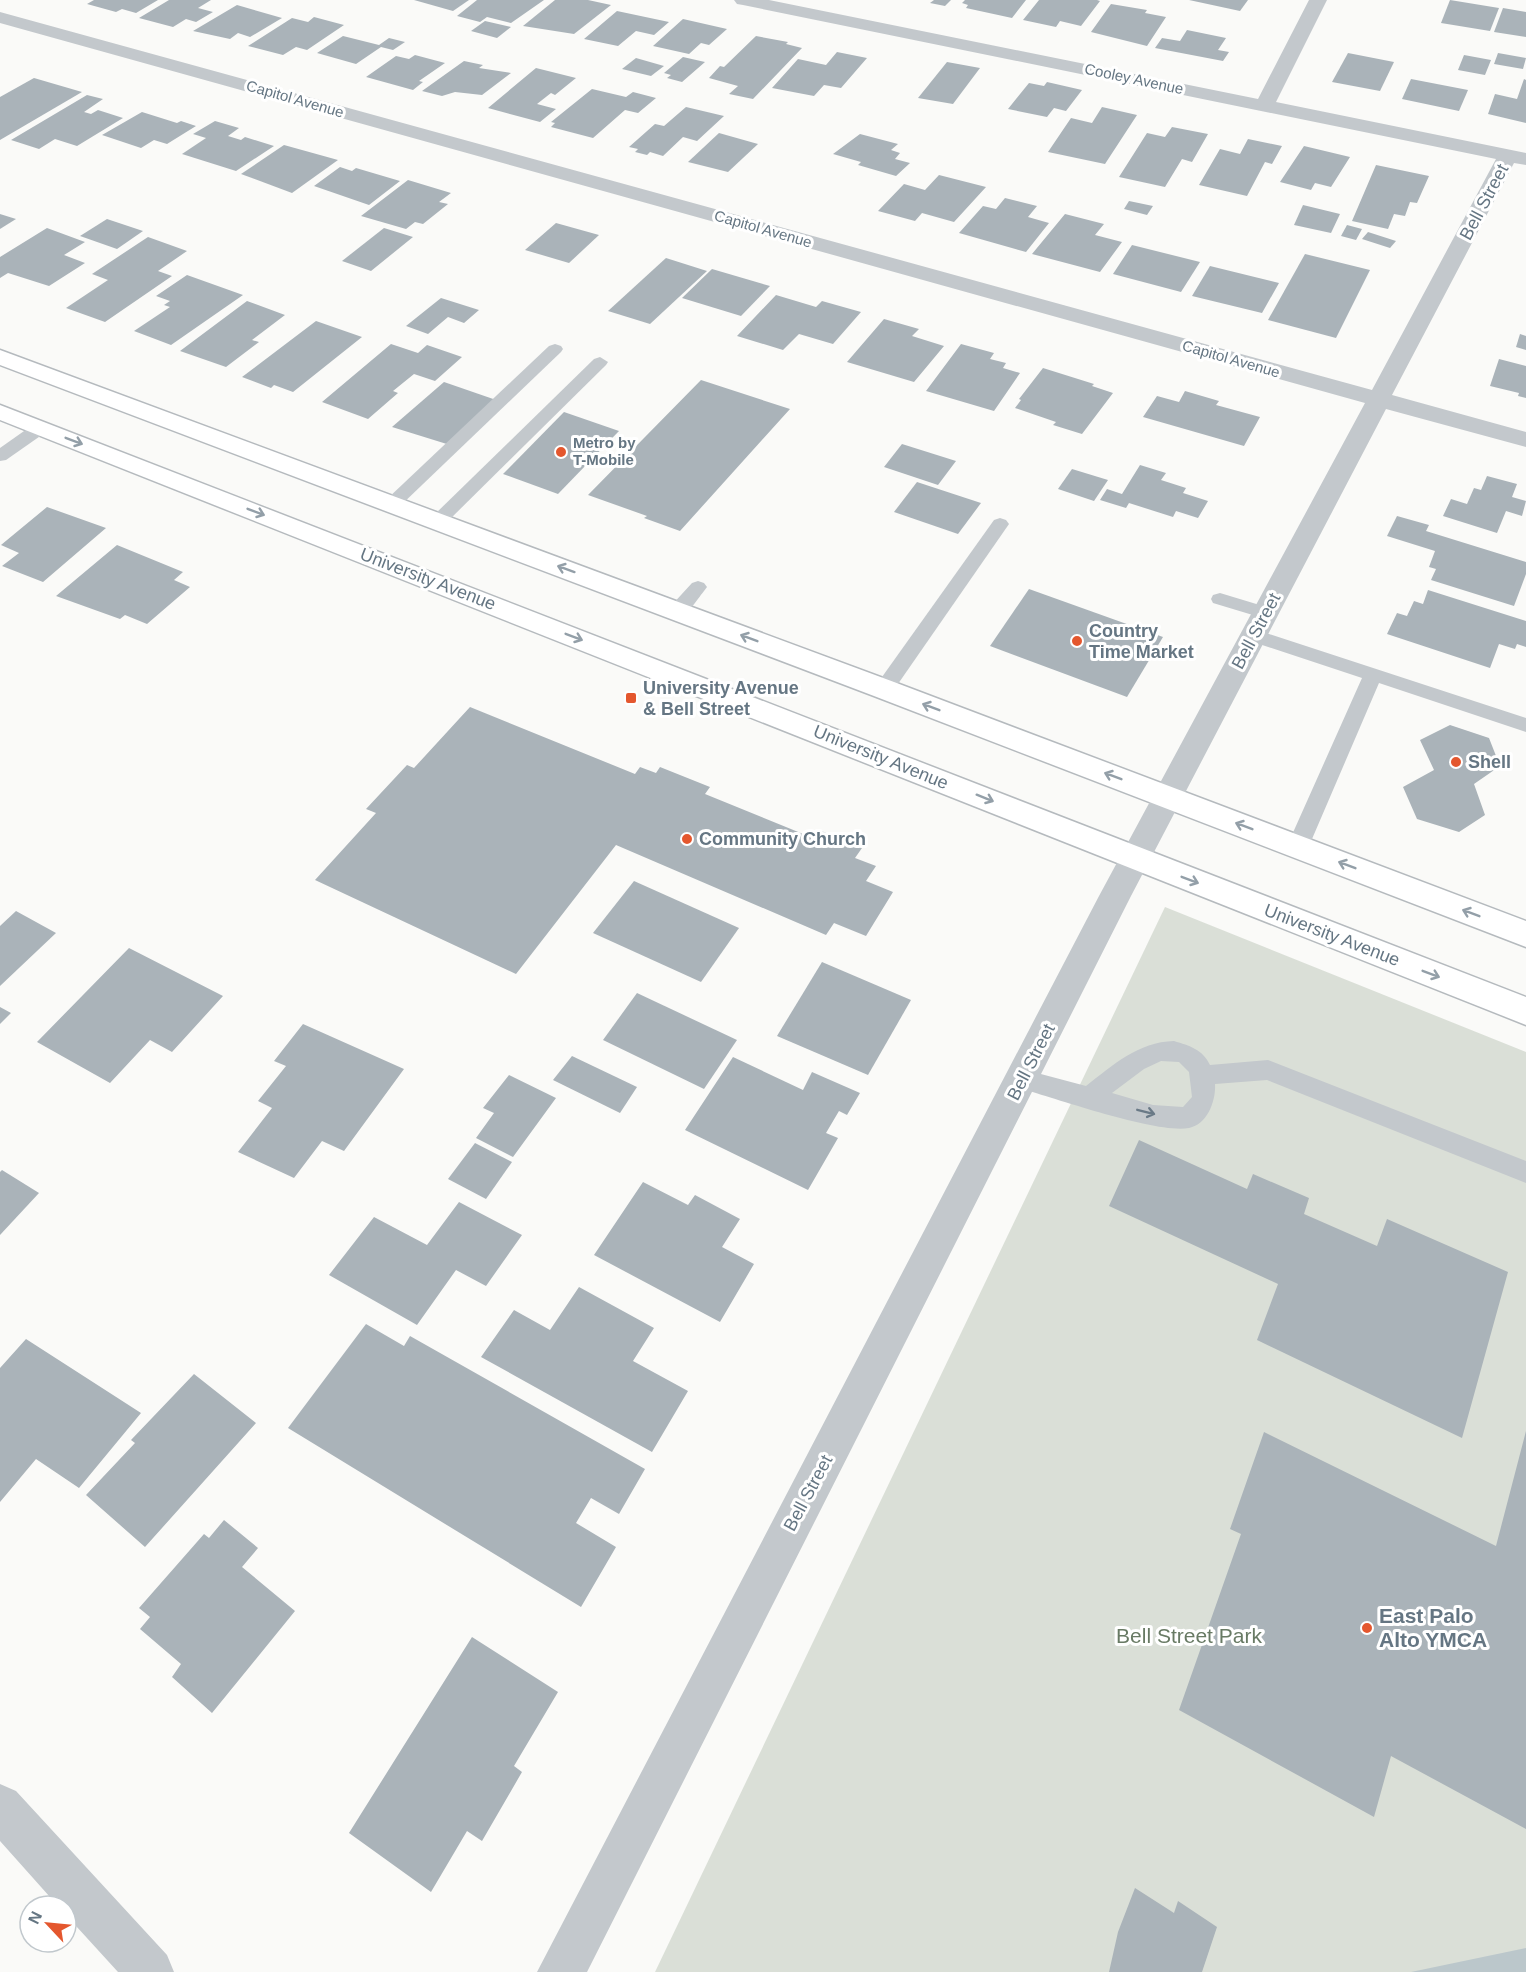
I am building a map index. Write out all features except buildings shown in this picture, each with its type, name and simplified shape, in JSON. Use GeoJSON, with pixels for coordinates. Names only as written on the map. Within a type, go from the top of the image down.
{"type":"FeatureCollection","features":[{"type":"Feature","properties":{"kind":"main road"},"geometry":{"type":"LineString","coordinates":[[0,357],[884,689],[1526,934]]}},
{"type":"Feature","properties":{"kind":"main road","name":"University Avenue"},"geometry":{"type":"LineString","coordinates":[[0,412],[1526,1011]]}},
{"type":"Feature","properties":{"kind":"street","name":"Cooley Avenue"},"geometry":{"type":"LineString","coordinates":[[742,0],[836,11],[1264,106],[1517,157]]}},
{"type":"Feature","properties":{"kind":"street"},"geometry":{"type":"LineString","coordinates":[[1264,106],[1318,0]]}},
{"type":"Feature","properties":{"kind":"street","name":"Capitol Avenue"},"geometry":{"type":"LineString","coordinates":[[0,17],[1526,440]]}},
{"type":"Feature","properties":{"kind":"street","name":"Bell Street"},"geometry":{"type":"LineString","coordinates":[[561,1972],[665,1766],[1168,797],[1379,400],[1517,157]]}},
{"type":"Feature","properties":{"kind":"street"},"geometry":{"type":"LineString","coordinates":[[0,1807],[150,1972]]}},
{"type":"Feature","properties":{"kind":"lane"},"geometry":{"type":"LineString","coordinates":[[392,504],[555,349]]}},
{"type":"Feature","properties":{"kind":"lane"},"geometry":{"type":"LineString","coordinates":[[438,521],[600,362]]}},
{"type":"Feature","properties":{"kind":"lane"},"geometry":{"type":"LineString","coordinates":[[0,456],[40,428]]}},
{"type":"Feature","properties":{"kind":"lane"},"geometry":{"type":"LineString","coordinates":[[884,689],[999,525]]}},
{"type":"Feature","properties":{"kind":"lane"},"geometry":{"type":"LineString","coordinates":[[676,611],[698,587]]}},
{"type":"Feature","properties":{"kind":"lane"},"geometry":{"type":"LineString","coordinates":[[1220,599],[1260,624],[1373,675],[1526,725]]}},
{"type":"Feature","properties":{"kind":"lane"},"geometry":{"type":"LineString","coordinates":[[1298,846],[1373,675]]}},
{"type":"Feature","properties":{"kind":"lane"},"geometry":{"type":"LineString","coordinates":[[1022,1079],[1153,1114],[1188,1118],[1204,1100],[1204,1076],[1190,1057],[1177,1051],[1159,1051],[1137,1062],[1090,1097]]}},
{"type":"Feature","properties":{"kind":"lane"},"geometry":{"type":"LineString","coordinates":[[1204,1076],[1268,1070],[1526,1172]]}},
{"type":"Feature","properties":{"kind":"green space","name":"Bell Street Park"},"geometry":{"type":"Polygon","coordinates":[[[1165,907],[1526,1052],[1526,1972],[655,1972],[1165,907]]]}},
{"type":"Feature","properties":{"kind":"shaded area"},"geometry":{"type":"Polygon","coordinates":[[[1526,1948],[1526,1972],[1411,1972],[1526,1948]]]}},
{"type":"Feature","properties":{"kind":"place","name":"Metro by T-Mobile"},"geometry":{"type":"Point","coordinates":[561,452]}},
{"type":"Feature","properties":{"kind":"place","name":"Country Time Market"},"geometry":{"type":"Point","coordinates":[1077,641]}},
{"type":"Feature","properties":{"kind":"place","name":"University Avenue & Bell Street"},"geometry":{"type":"Point","coordinates":[631,698]}},
{"type":"Feature","properties":{"kind":"place","name":"Shell"},"geometry":{"type":"Point","coordinates":[1456,762]}},
{"type":"Feature","properties":{"kind":"place","name":"Community Church"},"geometry":{"type":"Point","coordinates":[687,839]}},
{"type":"Feature","properties":{"kind":"place","name":"East Palo Alto YMCA"},"geometry":{"type":"Point","coordinates":[1367,1628]}}]}
